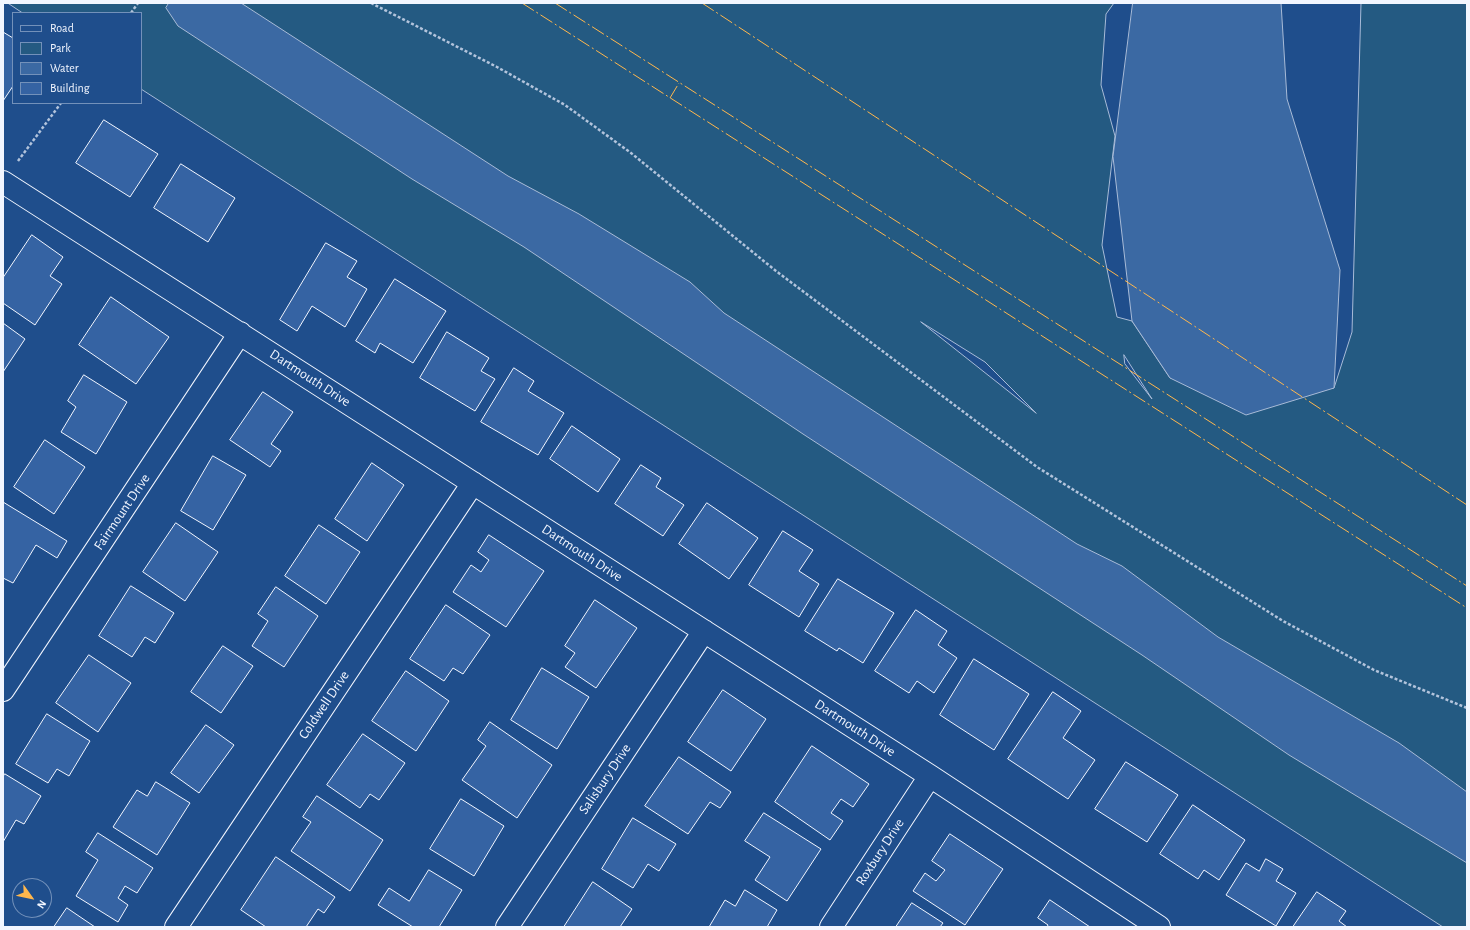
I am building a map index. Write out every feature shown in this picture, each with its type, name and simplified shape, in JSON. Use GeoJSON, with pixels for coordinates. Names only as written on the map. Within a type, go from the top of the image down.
{"type":"FeatureCollection","features":[{"type":"Feature","properties":{"kind":"street","name":"Dartmouth Drive"},"geometry":{"type":"LineString","coordinates":[[3,182],[930,776],[1159,927]]}},
{"type":"Feature","properties":{"kind":"street","name":"Fairmount Drive"},"geometry":{"type":"LineString","coordinates":[[3,690],[240,333]]}},
{"type":"Feature","properties":{"kind":"street","name":"Coldwell Drive"},"geometry":{"type":"LineString","coordinates":[[176,927],[473,483]]}},
{"type":"Feature","properties":{"kind":"street","name":"Salisbury Drive"},"geometry":{"type":"LineString","coordinates":[[507,927],[704,631]]}},
{"type":"Feature","properties":{"kind":"street","name":"Roxbury Drive"},"geometry":{"type":"LineString","coordinates":[[831,927],[930,776]]}},
{"type":"Feature","properties":{"kind":"path"},"geometry":{"type":"LineString","coordinates":[[132,12],[138,3]]}},
{"type":"Feature","properties":{"kind":"path"},"geometry":{"type":"LineString","coordinates":[[371,3],[497,67],[565,105],[631,153],[782,276],[1037,467],[1283,621],[1374,670],[1467,708]]}},
{"type":"Feature","properties":{"kind":"path"},"geometry":{"type":"LineString","coordinates":[[16,162],[60,104]]}},
{"type":"Feature","properties":{"kind":"green space"},"geometry":{"type":"Polygon","coordinates":[[[8,3],[1114,3],[1106,14],[1101,85],[1115,136],[1102,245],[1117,317],[1132,321],[1170,378],[1334,388],[1352,332],[1361,3],[1467,3],[1467,927],[1443,927],[142,90],[142,12],[22,12],[8,3]],[[921,322],[1036,413],[985,362],[921,322]],[[1124,355],[1125,364],[1152,399],[1124,355]]]}},
{"type":"Feature","properties":{"kind":"water"},"geometry":{"type":"Polygon","coordinates":[[[169,3],[241,3],[508,176],[579,214],[690,282],[724,313],[1077,544],[1122,566],[1218,637],[1399,743],[1467,792],[1467,863],[1289,755],[1142,655],[803,434],[524,247],[412,179],[178,26],[166,8],[169,3]]]}},
{"type":"Feature","properties":{"kind":"water"},"geometry":{"type":"Polygon","coordinates":[[[1133,3],[1281,3],[1287,99],[1340,270],[1334,388],[1246,415],[1170,378],[1132,321],[1113,157],[1133,3]]]}},
{"type":"Feature","properties":{"kind":"building"},"geometry":{"type":"Polygon","coordinates":[[[3,32],[12,37],[12,88],[3,101],[3,32]]]}},
{"type":"Feature","properties":{"kind":"building"},"geometry":{"type":"Polygon","coordinates":[[[104,120],[158,154],[130,197],[76,163],[104,120]]]}},
{"type":"Feature","properties":{"kind":"building"},"geometry":{"type":"Polygon","coordinates":[[[181,164],[235,198],[208,242],[154,208],[181,164]]]}},
{"type":"Feature","properties":{"kind":"building"},"geometry":{"type":"Polygon","coordinates":[[[32,235],[63,257],[50,276],[62,284],[35,325],[3,303],[3,278],[32,235]]]}},
{"type":"Feature","properties":{"kind":"building"},"geometry":{"type":"Polygon","coordinates":[[[326,243],[357,261],[347,277],[367,289],[345,327],[312,306],[297,331],[280,320],[326,243]]]}},
{"type":"Feature","properties":{"kind":"building"},"geometry":{"type":"Polygon","coordinates":[[[395,279],[446,311],[413,363],[380,343],[375,353],[356,341],[395,279]]]}},
{"type":"Feature","properties":{"kind":"building"},"geometry":{"type":"Polygon","coordinates":[[[111,297],[169,337],[136,384],[79,345],[111,297]]]}},
{"type":"Feature","properties":{"kind":"building"},"geometry":{"type":"Polygon","coordinates":[[[3,323],[25,339],[3,372],[3,323]]]}},
{"type":"Feature","properties":{"kind":"building"},"geometry":{"type":"Polygon","coordinates":[[[447,332],[489,358],[481,371],[495,379],[475,411],[420,378],[447,332]]]}},
{"type":"Feature","properties":{"kind":"building"},"geometry":{"type":"Polygon","coordinates":[[[514,368],[534,381],[528,391],[564,413],[538,455],[481,422],[514,368]]]}},
{"type":"Feature","properties":{"kind":"building"},"geometry":{"type":"Polygon","coordinates":[[[84,375],[127,402],[96,454],[61,432],[76,407],[68,401],[84,375]]]}},
{"type":"Feature","properties":{"kind":"building"},"geometry":{"type":"Polygon","coordinates":[[[263,392],[293,412],[271,444],[281,451],[270,467],[230,440],[263,392]]]}},
{"type":"Feature","properties":{"kind":"building"},"geometry":{"type":"Polygon","coordinates":[[[572,426],[620,459],[598,492],[550,459],[572,426]]]}},
{"type":"Feature","properties":{"kind":"building"},"geometry":{"type":"Polygon","coordinates":[[[45,440],[85,467],[54,514],[14,487],[45,440]]]}},
{"type":"Feature","properties":{"kind":"building"},"geometry":{"type":"Polygon","coordinates":[[[213,456],[246,475],[213,530],[181,511],[213,456]]]}},
{"type":"Feature","properties":{"kind":"building"},"geometry":{"type":"Polygon","coordinates":[[[372,463],[404,485],[367,541],[335,519],[372,463]]]}},
{"type":"Feature","properties":{"kind":"building"},"geometry":{"type":"Polygon","coordinates":[[[641,465],[661,478],[656,487],[684,505],[663,536],[615,504],[641,465]]]}},
{"type":"Feature","properties":{"kind":"building"},"geometry":{"type":"Polygon","coordinates":[[[3,502],[67,541],[57,558],[36,545],[13,583],[3,578],[3,502]]]}},
{"type":"Feature","properties":{"kind":"building"},"geometry":{"type":"Polygon","coordinates":[[[707,503],[758,538],[729,579],[679,544],[707,503]]]}},
{"type":"Feature","properties":{"kind":"building"},"geometry":{"type":"Polygon","coordinates":[[[176,523],[218,552],[185,601],[143,572],[176,523]]]}},
{"type":"Feature","properties":{"kind":"building"},"geometry":{"type":"Polygon","coordinates":[[[319,525],[360,552],[326,604],[285,576],[319,525]]]}},
{"type":"Feature","properties":{"kind":"building"},"geometry":{"type":"Polygon","coordinates":[[[783,531],[813,550],[799,571],[819,584],[799,617],[749,585],[783,531]]]}},
{"type":"Feature","properties":{"kind":"building"},"geometry":{"type":"Polygon","coordinates":[[[489,535],[544,571],[506,627],[453,592],[471,565],[481,572],[489,560],[478,552],[489,535]]]}},
{"type":"Feature","properties":{"kind":"building"},"geometry":{"type":"Polygon","coordinates":[[[838,579],[894,613],[863,663],[839,648],[837,651],[805,631],[838,579]]]}},
{"type":"Feature","properties":{"kind":"building"},"geometry":{"type":"Polygon","coordinates":[[[131,586],[174,613],[155,643],[145,637],[132,657],[99,636],[131,586]]]}},
{"type":"Feature","properties":{"kind":"building"},"geometry":{"type":"Polygon","coordinates":[[[276,587],[318,616],[284,667],[252,646],[268,621],[258,614],[276,587]]]}},
{"type":"Feature","properties":{"kind":"building"},"geometry":{"type":"Polygon","coordinates":[[[595,600],[637,628],[596,688],[565,667],[575,653],[565,646],[595,600]]]}},
{"type":"Feature","properties":{"kind":"building"},"geometry":{"type":"Polygon","coordinates":[[[446,605],[490,635],[463,674],[453,668],[444,681],[410,659],[446,605]]]}},
{"type":"Feature","properties":{"kind":"building"},"geometry":{"type":"Polygon","coordinates":[[[916,610],[947,631],[938,645],[957,658],[934,693],[917,681],[909,693],[875,671],[916,610]]]}},
{"type":"Feature","properties":{"kind":"building"},"geometry":{"type":"Polygon","coordinates":[[[223,646],[253,666],[221,713],[191,692],[223,646]]]}},
{"type":"Feature","properties":{"kind":"building"},"geometry":{"type":"Polygon","coordinates":[[[89,655],[131,683],[98,732],[56,703],[89,655]]]}},
{"type":"Feature","properties":{"kind":"building"},"geometry":{"type":"Polygon","coordinates":[[[974,659],[1029,694],[994,750],[940,715],[974,659]]]}},
{"type":"Feature","properties":{"kind":"building"},"geometry":{"type":"Polygon","coordinates":[[[542,668],[589,697],[557,749],[511,720],[542,668]]]}},
{"type":"Feature","properties":{"kind":"building"},"geometry":{"type":"Polygon","coordinates":[[[406,671],[449,701],[416,751],[372,721],[406,671]]]}},
{"type":"Feature","properties":{"kind":"building"},"geometry":{"type":"Polygon","coordinates":[[[723,690],[766,719],[731,771],[688,742],[723,690]]]}},
{"type":"Feature","properties":{"kind":"building"},"geometry":{"type":"Polygon","coordinates":[[[1053,692],[1081,711],[1063,738],[1095,760],[1068,799],[1008,759],[1053,692]]]}},
{"type":"Feature","properties":{"kind":"building"},"geometry":{"type":"Polygon","coordinates":[[[47,714],[90,741],[69,776],[57,769],[48,783],[16,764],[47,714]]]}},
{"type":"Feature","properties":{"kind":"building"},"geometry":{"type":"Polygon","coordinates":[[[490,722],[552,765],[517,818],[462,780],[486,746],[478,740],[490,722]]]}},
{"type":"Feature","properties":{"kind":"building"},"geometry":{"type":"Polygon","coordinates":[[[206,725],[234,745],[199,793],[171,773],[206,725]]]}},
{"type":"Feature","properties":{"kind":"building"},"geometry":{"type":"Polygon","coordinates":[[[363,734],[405,763],[379,800],[370,794],[360,808],[327,785],[363,734]]]}},
{"type":"Feature","properties":{"kind":"building"},"geometry":{"type":"Polygon","coordinates":[[[812,746],[869,784],[853,807],[841,799],[831,813],[843,821],[830,840],[775,802],[812,746]]]}},
{"type":"Feature","properties":{"kind":"building"},"geometry":{"type":"Polygon","coordinates":[[[679,757],[731,792],[720,808],[710,802],[688,834],[645,806],[679,757]]]}},
{"type":"Feature","properties":{"kind":"building"},"geometry":{"type":"Polygon","coordinates":[[[1126,762],[1178,795],[1147,842],[1095,809],[1126,762]]]}},
{"type":"Feature","properties":{"kind":"building"},"geometry":{"type":"Polygon","coordinates":[[[5,774],[41,796],[24,824],[16,820],[3,842],[3,777],[5,774]]]}},
{"type":"Feature","properties":{"kind":"building"},"geometry":{"type":"Polygon","coordinates":[[[156,782],[190,803],[157,855],[113,827],[137,790],[147,796],[156,782]]]}},
{"type":"Feature","properties":{"kind":"building"},"geometry":{"type":"Polygon","coordinates":[[[317,796],[383,840],[350,891],[291,851],[311,822],[303,817],[317,796]]]}},
{"type":"Feature","properties":{"kind":"building"},"geometry":{"type":"Polygon","coordinates":[[[461,799],[504,826],[474,876],[430,849],[461,799]]]}},
{"type":"Feature","properties":{"kind":"building"},"geometry":{"type":"Polygon","coordinates":[[[1193,805],[1245,840],[1219,880],[1204,870],[1198,879],[1160,854],[1193,805]]]}},
{"type":"Feature","properties":{"kind":"building"},"geometry":{"type":"Polygon","coordinates":[[[764,813],[821,849],[787,901],[755,880],[770,857],[745,841],[764,813]]]}},
{"type":"Feature","properties":{"kind":"building"},"geometry":{"type":"Polygon","coordinates":[[[633,818],[676,844],[659,871],[648,864],[633,888],[602,869],[633,818]]]}},
{"type":"Feature","properties":{"kind":"building"},"geometry":{"type":"Polygon","coordinates":[[[98,833],[153,868],[137,893],[125,886],[118,898],[128,905],[118,922],[76,896],[98,860],[86,852],[98,833]]]}},
{"type":"Feature","properties":{"kind":"building"},"geometry":{"type":"Polygon","coordinates":[[[950,834],[1003,869],[965,925],[913,891],[925,873],[936,881],[945,870],[932,861],[950,834]]]}},
{"type":"Feature","properties":{"kind":"building"},"geometry":{"type":"Polygon","coordinates":[[[276,857],[335,897],[324,913],[318,909],[306,927],[266,927],[241,910],[276,857]]]}},
{"type":"Feature","properties":{"kind":"building"},"geometry":{"type":"Polygon","coordinates":[[[1266,859],[1283,869],[1276,881],[1296,893],[1276,926],[1226,895],[1246,863],[1259,871],[1266,859]]]}},
{"type":"Feature","properties":{"kind":"building"},"geometry":{"type":"Polygon","coordinates":[[[429,870],[462,890],[439,927],[413,927],[378,905],[389,888],[409,901],[429,870]]]}},
{"type":"Feature","properties":{"kind":"building"},"geometry":{"type":"Polygon","coordinates":[[[593,882],[632,909],[620,927],[564,927],[593,882]]]}},
{"type":"Feature","properties":{"kind":"building"},"geometry":{"type":"Polygon","coordinates":[[[745,890],[777,910],[767,927],[709,927],[725,900],[735,906],[745,890]]]}},
{"type":"Feature","properties":{"kind":"building"},"geometry":{"type":"Polygon","coordinates":[[[1317,892],[1346,911],[1339,921],[1347,927],[1293,927],[1317,892]]]}},
{"type":"Feature","properties":{"kind":"building"},"geometry":{"type":"Polygon","coordinates":[[[1050,900],[1090,927],[1047,927],[1048,925],[1038,918],[1050,900]]]}},
{"type":"Feature","properties":{"kind":"building"},"geometry":{"type":"Polygon","coordinates":[[[912,903],[943,923],[940,927],[896,927],[912,903]]]}},
{"type":"Feature","properties":{"kind":"building"},"geometry":{"type":"Polygon","coordinates":[[[67,908],[95,927],[54,927],[67,908]]]}},
{"type":"Feature","properties":{"kind":"power"},"geometry":{"type":"LineString","coordinates":[[522,3],[1467,608]]}},
{"type":"Feature","properties":{"kind":"power"},"geometry":{"type":"LineString","coordinates":[[555,3],[1467,586]]}},
{"type":"Feature","properties":{"kind":"power"},"geometry":{"type":"LineString","coordinates":[[702,3],[1467,505]]}},
{"type":"Feature","properties":{"kind":"power"},"geometry":{"type":"LineString","coordinates":[[670,98],[679,83]]}}]}
